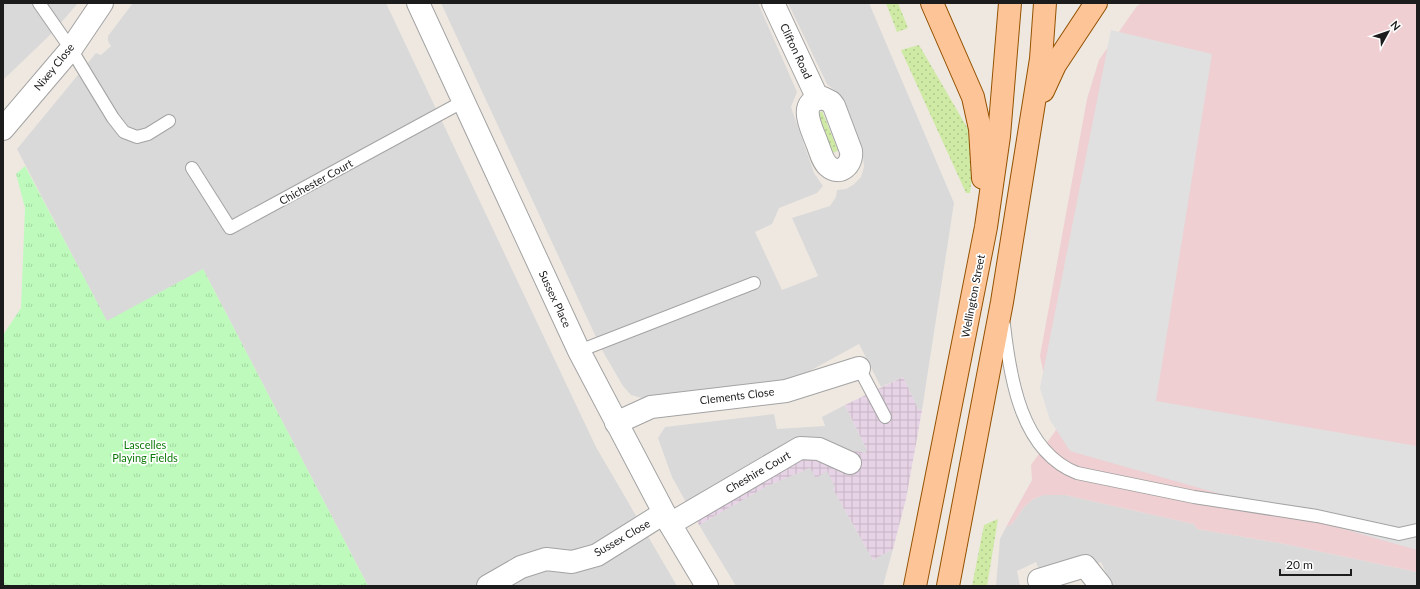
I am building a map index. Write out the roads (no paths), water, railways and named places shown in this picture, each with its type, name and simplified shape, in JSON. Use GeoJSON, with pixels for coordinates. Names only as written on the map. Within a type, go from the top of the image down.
{"type":"FeatureCollection","features":[{"type":"Feature","properties":{"kind":"main road"},"geometry":{"type":"LineString","coordinates":[[932,3],[961,67],[977,112],[982,143],[986,227]]}},
{"type":"Feature","properties":{"kind":"main road","name":"Wellington Street"},"geometry":{"type":"LineString","coordinates":[[915,586],[986,227],[999,136],[1010,3]]}},
{"type":"Feature","properties":{"kind":"main road"},"geometry":{"type":"LineString","coordinates":[[948,586],[1002,302],[1041,59],[1045,3]]}},
{"type":"Feature","properties":{"kind":"main road"},"geometry":{"type":"LineString","coordinates":[[1032,115],[1055,66],[1096,3]]}},
{"type":"Feature","properties":{"kind":"street","name":"Nixey Close"},"geometry":{"type":"LineString","coordinates":[[3,129],[71,49],[102,3]]}},
{"type":"Feature","properties":{"kind":"street","name":"Sussex Place"},"geometry":{"type":"LineString","coordinates":[[418,3],[579,352],[667,519],[707,586]]}},
{"type":"Feature","properties":{"kind":"street","name":"Clifton Road"},"geometry":{"type":"LineString","coordinates":[[773,3],[818,98]]}},
{"type":"Feature","properties":{"kind":"street","name":"Clements Close"},"geometry":{"type":"LineString","coordinates":[[616,423],[651,407],[786,390],[859,368]]}},
{"type":"Feature","properties":{"kind":"street","name":"Cheshire Court"},"geometry":{"type":"LineString","coordinates":[[667,519],[800,448],[819,449],[850,463]]}},
{"type":"Feature","properties":{"kind":"street","name":"Sussex Close"},"geometry":{"type":"LineString","coordinates":[[488,586],[521,567],[546,559],[572,562],[597,555],[667,519]]}},
{"type":"Feature","properties":{"kind":"street"},"geometry":{"type":"LineString","coordinates":[[1039,580],[1085,566],[1101,586]]}},
{"type":"Feature","properties":{"kind":"lane"},"geometry":{"type":"LineString","coordinates":[[39,3],[71,49],[113,118],[124,132],[137,137],[148,134],[169,121]]}},
{"type":"Feature","properties":{"kind":"lane","name":"Chichester Court"},"geometry":{"type":"LineString","coordinates":[[192,168],[230,228],[464,101]]}},
{"type":"Feature","properties":{"kind":"lane"},"geometry":{"type":"LineString","coordinates":[[579,352],[754,283]]}},
{"type":"Feature","properties":{"kind":"lane"},"geometry":{"type":"LineString","coordinates":[[1002,302],[1007,353],[1014,385],[1029,426],[1040,445],[1064,467],[1077,472],[1194,497],[1316,516],[1398,534],[1417,530]]}},
{"type":"Feature","properties":{"kind":"lane"},"geometry":{"type":"LineString","coordinates":[[859,368],[885,417]]}},
{"type":"Feature","properties":{"kind":"park label","name":"Lascelles Playing Fields"},"geometry":{"type":"Point","coordinates":[145,451]}}]}
